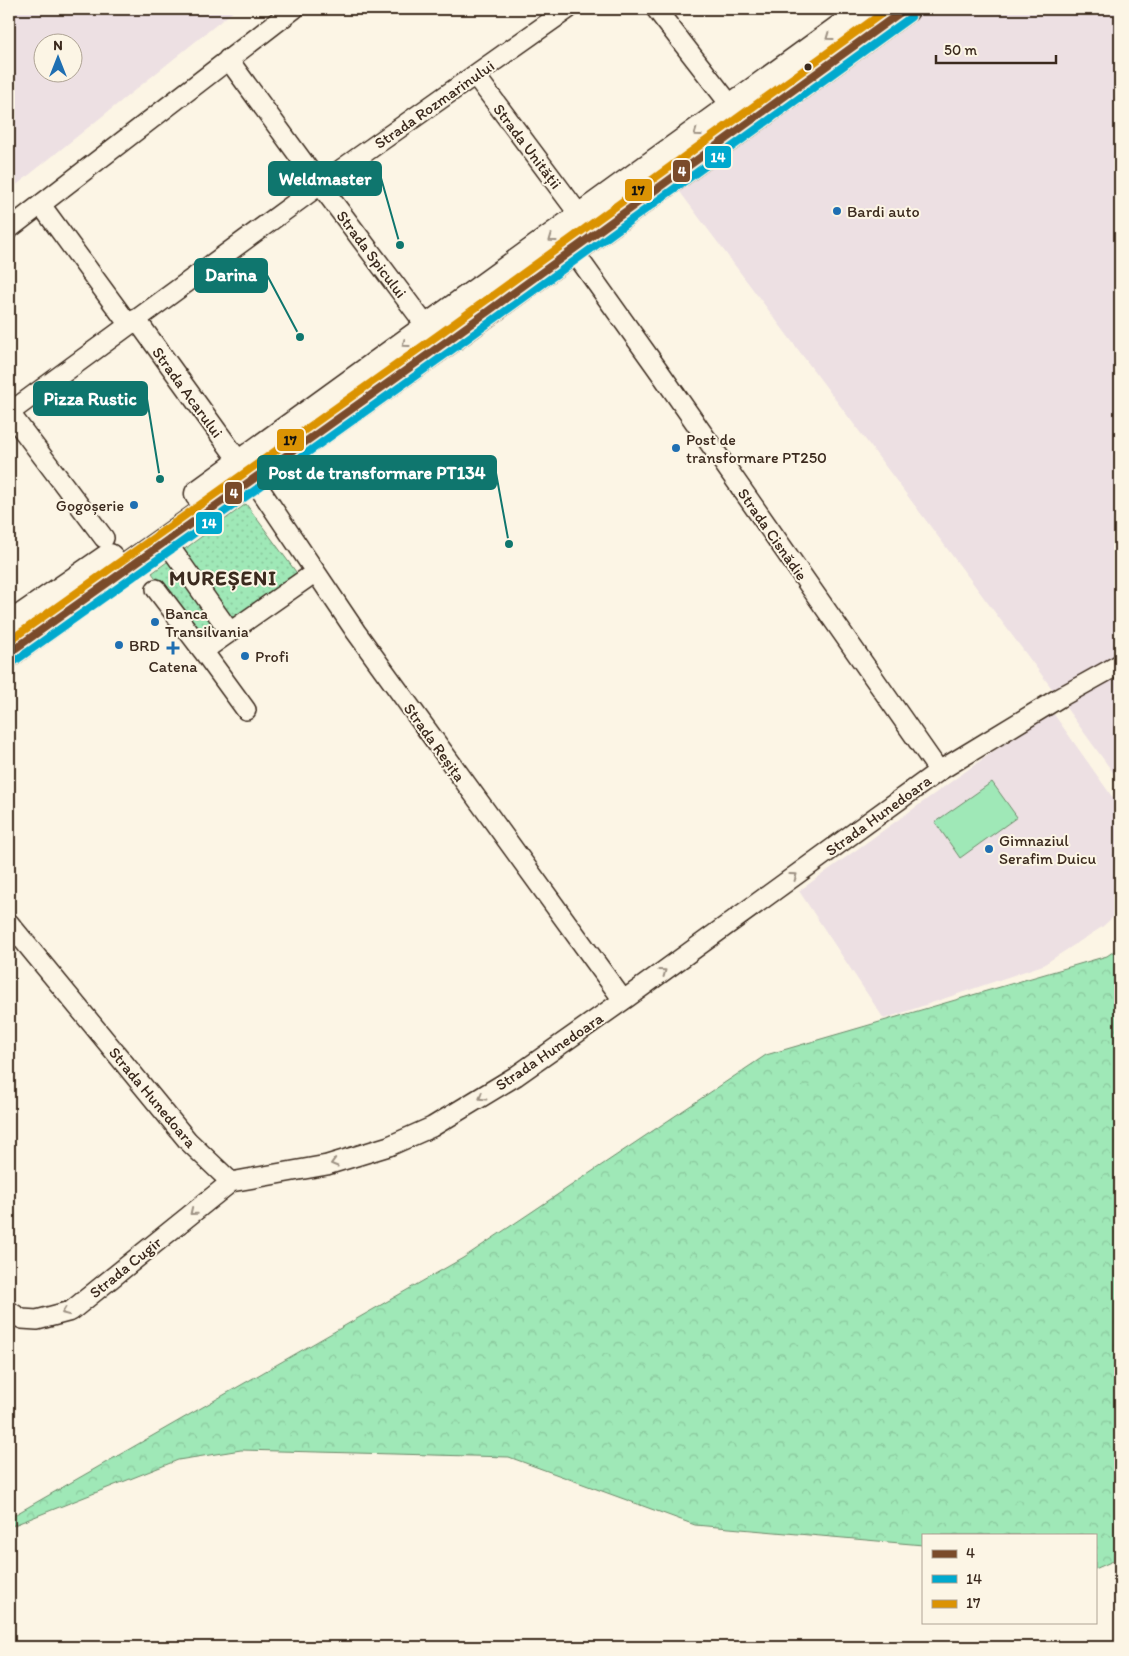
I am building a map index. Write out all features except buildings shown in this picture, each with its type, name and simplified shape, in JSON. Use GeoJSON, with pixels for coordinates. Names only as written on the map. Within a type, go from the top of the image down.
{"type":"FeatureCollection","features":[{"type":"Feature","properties":{"kind":"main road"},"geometry":{"type":"LineString","coordinates":[[9,653],[128,567],[427,328],[732,108],[883,12]]}},
{"type":"Feature","properties":{"kind":"main road"},"geometry":{"type":"LineString","coordinates":[[9,627],[117,552],[247,471],[447,341],[572,249],[883,12]]}},
{"type":"Feature","properties":{"kind":"street"},"geometry":{"type":"LineString","coordinates":[[9,229],[294,9]]}},
{"type":"Feature","properties":{"kind":"street","name":"Strada Rozmarinului"},"geometry":{"type":"LineString","coordinates":[[9,412],[320,185],[568,9]]}},
{"type":"Feature","properties":{"kind":"street"},"geometry":{"type":"LineString","coordinates":[[656,9],[732,108]]}},
{"type":"Feature","properties":{"kind":"street","name":"Strada Spicului"},"geometry":{"type":"LineString","coordinates":[[228,59],[427,328]]}},
{"type":"Feature","properties":{"kind":"street","name":"Strada Unității"},"geometry":{"type":"LineString","coordinates":[[476,75],[581,218]]}},
{"type":"Feature","properties":{"kind":"street","name":"Strada Acarului"},"geometry":{"type":"LineString","coordinates":[[40,206],[247,471]]}},
{"type":"Feature","properties":{"kind":"street","name":"Strada Cisnădie"},"geometry":{"type":"LineString","coordinates":[[572,249],[939,771]]}},
{"type":"Feature","properties":{"kind":"street"},"geometry":{"type":"LineString","coordinates":[[9,412],[104,538]]}},
{"type":"Feature","properties":{"kind":"street","name":"Strada Reșița"},"geometry":{"type":"LineString","coordinates":[[247,471],[356,632],[623,1000]]}},
{"type":"Feature","properties":{"kind":"street"},"geometry":{"type":"LineString","coordinates":[[174,553],[230,632]]}},
{"type":"Feature","properties":{"kind":"street"},"geometry":{"type":"LineString","coordinates":[[203,651],[306,578]]}},
{"type":"Feature","properties":{"kind":"street"},"geometry":{"type":"LineString","coordinates":[[156,589],[246,710]]}},
{"type":"Feature","properties":{"kind":"street","name":"Strada Hunedoara"},"geometry":{"type":"LineString","coordinates":[[9,923],[188,1142],[231,1182],[327,1165],[389,1146],[432,1127],[516,1076],[939,771],[1059,698],[1120,664]]}},
{"type":"Feature","properties":{"kind":"street","name":"Strada Cugir"},"geometry":{"type":"LineString","coordinates":[[9,1311],[22,1319],[36,1320],[71,1311],[231,1182]]}},
{"type":"Feature","properties":{"kind":"shaded area"},"geometry":{"type":"Polygon","coordinates":[[[9,9],[236,9],[9,191],[9,9]]]}},
{"type":"Feature","properties":{"kind":"shaded area"},"geometry":{"type":"Polygon","coordinates":[[[917,9],[1120,9],[1120,782],[674,184],[917,9]]]}},
{"type":"Feature","properties":{"kind":"shaded area","name":"Gimnaziul Serafim Duicu"},"geometry":{"type":"Polygon","coordinates":[[[1051,710],[1120,808],[1120,911],[1102,927],[1043,965],[884,1019],[799,891],[1051,710]]]}},
{"type":"Feature","properties":{"kind":"green space"},"geometry":{"type":"Polygon","coordinates":[[[246,504],[299,576],[205,645],[152,573],[246,504]]]}},
{"type":"Feature","properties":{"kind":"green space"},"geometry":{"type":"Polygon","coordinates":[[[992,782],[1017,817],[960,858],[935,822],[992,782]]]}},
{"type":"Feature","properties":{"kind":"green space"},"geometry":{"type":"Polygon","coordinates":[[[1120,947],[1120,1558],[1096,1569],[1096,1534],[922,1534],[922,1545],[695,1525],[509,1457],[241,1450],[178,1460],[9,1527],[9,1518],[463,1258],[766,1055],[1107,956],[1120,947]]]}},
{"type":"Feature","properties":{"kind":"transit line","name":"17"},"geometry":{"type":"LineString","coordinates":[[9,641],[441,333],[888,9]]}},
{"type":"Feature","properties":{"kind":"transit line","name":"4"},"geometry":{"type":"LineString","coordinates":[[9,653],[447,341],[905,9]]}},
{"type":"Feature","properties":{"kind":"transit line","name":"14"},"geometry":{"type":"LineString","coordinates":[[15,661],[453,349],[911,17]]}},
{"type":"Feature","properties":{"kind":"place","name":"Bardi auto"},"geometry":{"type":"Point","coordinates":[837,211]}},
{"type":"Feature","properties":{"kind":"place","name":"Weldmaster"},"geometry":{"type":"Point","coordinates":[400,245]}},
{"type":"Feature","properties":{"kind":"place","name":"Darina"},"geometry":{"type":"Point","coordinates":[300,337]}},
{"type":"Feature","properties":{"kind":"place","name":"Post de transformare PT250"},"geometry":{"type":"Point","coordinates":[676,448]}},
{"type":"Feature","properties":{"kind":"place","name":"Pizza Rustic"},"geometry":{"type":"Point","coordinates":[160,479]}},
{"type":"Feature","properties":{"kind":"place","name":"Gogoșerie"},"geometry":{"type":"Point","coordinates":[134,505]}},
{"type":"Feature","properties":{"kind":"place","name":"Post de transformare PT134"},"geometry":{"type":"Point","coordinates":[509,544]}},
{"type":"Feature","properties":{"kind":"place","name":"Banca Transilvania"},"geometry":{"type":"Point","coordinates":[155,622]}},
{"type":"Feature","properties":{"kind":"place","name":"BRD"},"geometry":{"type":"Point","coordinates":[119,645]}},
{"type":"Feature","properties":{"kind":"place","name":"Catena"},"geometry":{"type":"Point","coordinates":[173,648]}},
{"type":"Feature","properties":{"kind":"place","name":"Profi"},"geometry":{"type":"Point","coordinates":[245,656]}},
{"type":"Feature","properties":{"kind":"place","name":"Gimnaziul Serafim Duicu"},"geometry":{"type":"Point","coordinates":[989,849]}},
{"type":"Feature","properties":{"kind":"district","name":"MUREȘENI"},"geometry":{"type":"Point","coordinates":[223,578]}}]}
